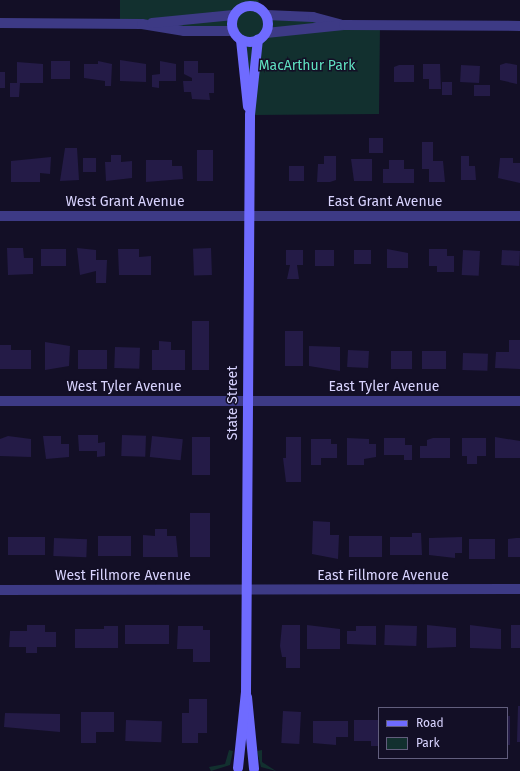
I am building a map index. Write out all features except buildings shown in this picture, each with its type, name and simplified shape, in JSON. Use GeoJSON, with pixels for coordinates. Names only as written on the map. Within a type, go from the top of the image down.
{"type":"FeatureCollection","features":[{"type":"Feature","properties":{"kind":"main road"},"geometry":{"type":"LineString","coordinates":[[243,4],[261,8],[262,36],[241,40],[234,31],[234,15],[243,4]]}},
{"type":"Feature","properties":{"kind":"main road","name":"State Street"},"geometry":{"type":"LineString","coordinates":[[250,115],[262,36]]}},
{"type":"Feature","properties":{"kind":"main road","name":"State Street"},"geometry":{"type":"LineString","coordinates":[[235,770],[246,692],[247,590],[250,115],[241,40]]}},
{"type":"Feature","properties":{"kind":"main road","name":"State Street"},"geometry":{"type":"LineString","coordinates":[[246,692],[256,770]]}},
{"type":"Feature","properties":{"kind":"main road"},"geometry":{"type":"LineString","coordinates":[[235,770],[256,770]]}},
{"type":"Feature","properties":{"kind":"street"},"geometry":{"type":"LineString","coordinates":[[261,8],[313,17],[344,25]]}},
{"type":"Feature","properties":{"kind":"street"},"geometry":{"type":"LineString","coordinates":[[0,23],[142,24],[234,15]]}},
{"type":"Feature","properties":{"kind":"street"},"geometry":{"type":"LineString","coordinates":[[142,24],[184,31],[234,31]]}},
{"type":"Feature","properties":{"kind":"street"},"geometry":{"type":"LineString","coordinates":[[262,36],[344,25],[520,26]]}},
{"type":"Feature","properties":{"kind":"street","name":"West Grant Avenue"},"geometry":{"type":"LineString","coordinates":[[0,216],[249,216]]}},
{"type":"Feature","properties":{"kind":"street","name":"East Grant Avenue"},"geometry":{"type":"LineString","coordinates":[[249,216],[520,216]]}},
{"type":"Feature","properties":{"kind":"street","name":"West Tyler Avenue"},"geometry":{"type":"LineString","coordinates":[[0,401],[247,401]]}},
{"type":"Feature","properties":{"kind":"street","name":"East Tyler Avenue"},"geometry":{"type":"LineString","coordinates":[[247,401],[520,401]]}},
{"type":"Feature","properties":{"kind":"street","name":"East Fillmore Avenue"},"geometry":{"type":"LineString","coordinates":[[247,590],[520,589]]}},
{"type":"Feature","properties":{"kind":"street","name":"West Fillmore Avenue"},"geometry":{"type":"LineString","coordinates":[[0,590],[247,590]]}},
{"type":"Feature","properties":{"kind":"green space","name":"MacArthur Park"},"geometry":{"type":"Polygon","coordinates":[[[120,0],[258,0],[263,11],[380,25],[379,114],[250,115],[241,40],[234,31],[120,24],[120,0]]]}},
{"type":"Feature","properties":{"kind":"green space"},"geometry":{"type":"Polygon","coordinates":[[[229,750],[233,751],[230,765],[211,771],[209,767],[225,764],[229,750]]]}},
{"type":"Feature","properties":{"kind":"green space"},"geometry":{"type":"Polygon","coordinates":[[[262,750],[262,762],[276,771],[261,767],[257,751],[262,750]]]}}]}
